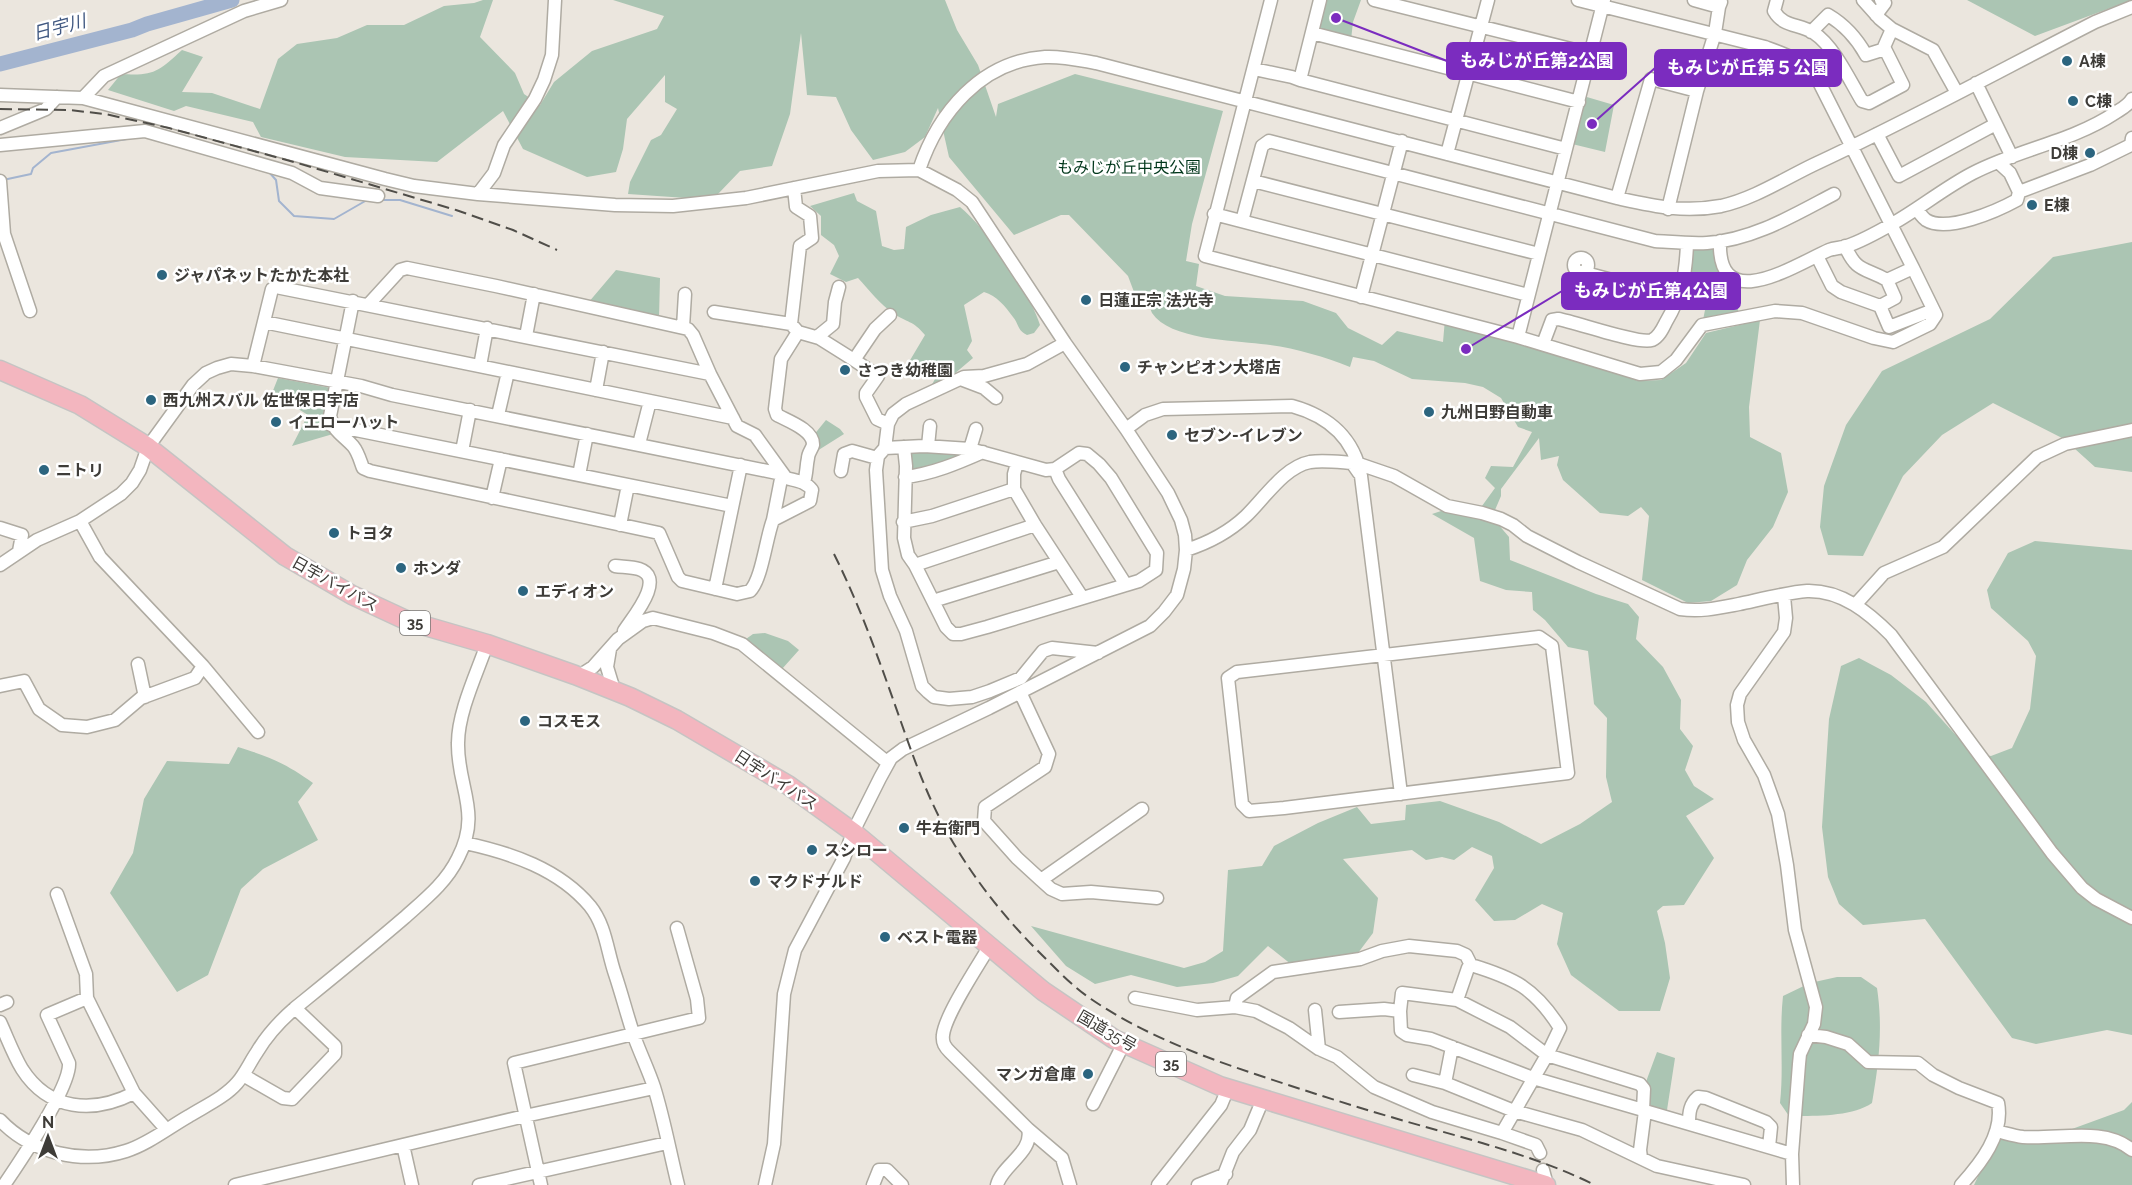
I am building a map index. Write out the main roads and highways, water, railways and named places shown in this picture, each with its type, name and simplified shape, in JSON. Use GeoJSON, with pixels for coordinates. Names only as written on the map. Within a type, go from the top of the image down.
{"type":"FeatureCollection","features":[{"type":"Feature","properties":{"kind":"highway","name":"日宇バイパス"},"geometry":{"type":"LineString","coordinates":[[0,370],[80,405],[148,447],[285,556],[352,595],[408,621],[487,644],[614,690],[677,720],[788,784],[853,832]]}},
{"type":"Feature","properties":{"kind":"highway","name":"国道35号"},"geometry":{"type":"LineString","coordinates":[[853,832],[1043,991],[1114,1039],[1228,1088],[1545,1180]]}},
{"type":"Feature","properties":{"kind":"waterway","name":"日宇川"},"geometry":{"type":"LineString","coordinates":[[0,64],[132,30],[232,0]]}},
{"type":"Feature","properties":{"kind":"waterway"},"geometry":{"type":"LineString","coordinates":[[3,180],[31,174],[33,168],[51,153],[132,138]]}},
{"type":"Feature","properties":{"kind":"waterway"},"geometry":{"type":"LineString","coordinates":[[269,172],[276,180],[279,201],[294,216],[334,219],[367,200]]}},
{"type":"Feature","properties":{"kind":"waterway"},"geometry":{"type":"LineString","coordinates":[[382,200],[400,200],[452,216]]}},
{"type":"Feature","properties":{"kind":"railway"},"geometry":{"type":"LineString","coordinates":[[0,109],[69,110],[105,114],[169,128],[456,210],[513,230],[557,250]]}},
{"type":"Feature","properties":{"kind":"railway"},"geometry":{"type":"LineString","coordinates":[[834,554],[870,637],[921,777],[946,830],[979,882],[1005,915],[1032,945],[1079,990],[1110,1011],[1150,1033],[1212,1059],[1350,1105],[1527,1157],[1595,1185]]}},
{"type":"Feature","properties":{"kind":"place","name":"もみじが丘第2公園"},"geometry":{"type":"Point","coordinates":[1336,18]}},
{"type":"Feature","properties":{"kind":"place","name":"A棟"},"geometry":{"type":"Point","coordinates":[2067,61]}},
{"type":"Feature","properties":{"kind":"place","name":"C棟"},"geometry":{"type":"Point","coordinates":[2073,101]}},
{"type":"Feature","properties":{"kind":"place","name":"もみじが丘第５公園"},"geometry":{"type":"Point","coordinates":[1592,124]}},
{"type":"Feature","properties":{"kind":"place","name":"D棟"},"geometry":{"type":"Point","coordinates":[2090,153]}},
{"type":"Feature","properties":{"kind":"place","name":"E棟"},"geometry":{"type":"Point","coordinates":[2032,205]}},
{"type":"Feature","properties":{"kind":"place","name":"ジャパネットたかた本社"},"geometry":{"type":"Point","coordinates":[162,275]}},
{"type":"Feature","properties":{"kind":"place","name":"日蓮正宗 法光寺"},"geometry":{"type":"Point","coordinates":[1086,300]}},
{"type":"Feature","properties":{"kind":"place","name":"もみじが丘第4公園"},"geometry":{"type":"Point","coordinates":[1466,349]}},
{"type":"Feature","properties":{"kind":"place","name":"チャンピオン大塔店"},"geometry":{"type":"Point","coordinates":[1125,367]}},
{"type":"Feature","properties":{"kind":"place","name":"さつき幼稚園"},"geometry":{"type":"Point","coordinates":[845,370]}},
{"type":"Feature","properties":{"kind":"place","name":"西九州スバル 佐世保日宇店"},"geometry":{"type":"Point","coordinates":[151,400]}},
{"type":"Feature","properties":{"kind":"place","name":"九州日野自動車"},"geometry":{"type":"Point","coordinates":[1429,412]}},
{"type":"Feature","properties":{"kind":"place","name":"イエローハット"},"geometry":{"type":"Point","coordinates":[276,422]}},
{"type":"Feature","properties":{"kind":"place","name":"セブン-イレブン"},"geometry":{"type":"Point","coordinates":[1172,435]}},
{"type":"Feature","properties":{"kind":"place","name":"ニトリ"},"geometry":{"type":"Point","coordinates":[44,470]}},
{"type":"Feature","properties":{"kind":"place","name":"トヨタ"},"geometry":{"type":"Point","coordinates":[334,533]}},
{"type":"Feature","properties":{"kind":"place","name":"ホンダ"},"geometry":{"type":"Point","coordinates":[401,568]}},
{"type":"Feature","properties":{"kind":"place","name":"エディオン"},"geometry":{"type":"Point","coordinates":[523,591]}},
{"type":"Feature","properties":{"kind":"place","name":"コスモス"},"geometry":{"type":"Point","coordinates":[525,721]}},
{"type":"Feature","properties":{"kind":"place","name":"牛右衛門"},"geometry":{"type":"Point","coordinates":[904,828]}},
{"type":"Feature","properties":{"kind":"place","name":"スシロー"},"geometry":{"type":"Point","coordinates":[812,850]}},
{"type":"Feature","properties":{"kind":"place","name":"マクドナルド"},"geometry":{"type":"Point","coordinates":[755,881]}},
{"type":"Feature","properties":{"kind":"place","name":"ベスト電器"},"geometry":{"type":"Point","coordinates":[885,937]}},
{"type":"Feature","properties":{"kind":"place","name":"マンガ倉庫"},"geometry":{"type":"Point","coordinates":[1088,1074]}},
{"type":"Feature","properties":{"kind":"park label","name":"もみじが丘中央公園"},"geometry":{"type":"Point","coordinates":[1129,167]}}]}
